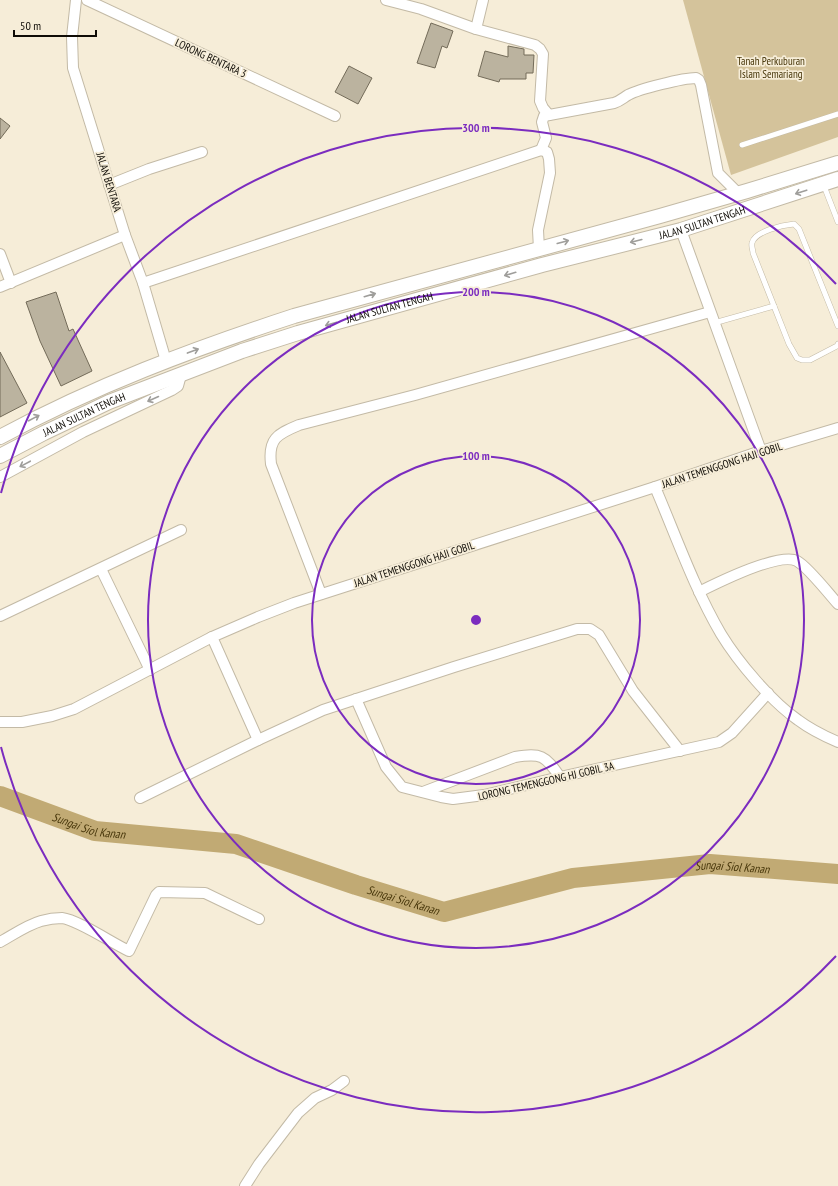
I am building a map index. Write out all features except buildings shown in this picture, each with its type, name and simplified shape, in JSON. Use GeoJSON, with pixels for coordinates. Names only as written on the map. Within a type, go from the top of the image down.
{"type":"FeatureCollection","features":[{"type":"Feature","properties":{"kind":"main road","name":"JALAN SULTAN TENGAH"},"geometry":{"type":"LineString","coordinates":[[0,437],[38,416],[99,388],[166,360],[242,333],[294,316],[739,194],[838,163]]}},
{"type":"Feature","properties":{"kind":"main road","name":"JALAN SULTAN TENGAH"},"geometry":{"type":"LineString","coordinates":[[0,456],[109,402],[242,351],[298,333],[542,265],[681,230],[838,179]]}},
{"type":"Feature","properties":{"kind":"street","name":"JALAN BENTARA"},"geometry":{"type":"LineString","coordinates":[[76,0],[72,38],[73,68],[125,235],[143,283],[166,360]]}},
{"type":"Feature","properties":{"kind":"street","name":"LORONG BENTARA 3"},"geometry":{"type":"LineString","coordinates":[[88,0],[335,116]]}},
{"type":"Feature","properties":{"kind":"street"},"geometry":{"type":"LineString","coordinates":[[386,0],[421,9],[476,29],[535,45],[543,54],[540,100],[543,108],[549,115]]}},
{"type":"Feature","properties":{"kind":"street"},"geometry":{"type":"LineString","coordinates":[[476,29],[483,0]]}},
{"type":"Feature","properties":{"kind":"street"},"geometry":{"type":"LineString","coordinates":[[541,150],[546,138],[542,122],[544,116],[614,103],[621,101],[627,95],[644,89],[696,78],[699,80],[718,174],[739,194]]}},
{"type":"Feature","properties":{"kind":"street"},"geometry":{"type":"LineString","coordinates":[[143,283],[541,150],[547,152],[550,173],[538,230],[539,249]]}},
{"type":"Feature","properties":{"kind":"street"},"geometry":{"type":"LineString","coordinates":[[109,185],[149,169],[202,152]]}},
{"type":"Feature","properties":{"kind":"street"},"geometry":{"type":"LineString","coordinates":[[681,230],[761,451]]}},
{"type":"Feature","properties":{"kind":"street"},"geometry":{"type":"LineString","coordinates":[[0,288],[125,235]]}},
{"type":"Feature","properties":{"kind":"street"},"geometry":{"type":"LineString","coordinates":[[0,254],[11,283]]}},
{"type":"Feature","properties":{"kind":"street"},"geometry":{"type":"LineString","coordinates":[[321,594],[271,464],[270,452],[272,443],[283,431],[299,425],[415,395],[710,312]]}},
{"type":"Feature","properties":{"kind":"street"},"geometry":{"type":"LineString","coordinates":[[0,477],[83,432],[172,390],[178,386],[181,375]]}},
{"type":"Feature","properties":{"kind":"street","name":"JALAN TEMENGGONG HAJI GOBIL"},"geometry":{"type":"LineString","coordinates":[[0,722],[22,722],[52,716],[74,709],[212,637],[258,617],[321,594],[655,487],[761,451],[838,428]]}},
{"type":"Feature","properties":{"kind":"street"},"geometry":{"type":"LineString","coordinates":[[655,487],[699,592],[722,635],[744,666],[768,693],[798,720],[838,742]]}},
{"type":"Feature","properties":{"kind":"street"},"geometry":{"type":"LineString","coordinates":[[0,616],[181,530]]}},
{"type":"Feature","properties":{"kind":"street"},"geometry":{"type":"LineString","coordinates":[[699,592],[722,580],[774,560],[787,559],[797,561],[838,604]]}},
{"type":"Feature","properties":{"kind":"street"},"geometry":{"type":"LineString","coordinates":[[101,569],[150,670]]}},
{"type":"Feature","properties":{"kind":"street"},"geometry":{"type":"LineString","coordinates":[[140,798],[323,710],[577,629],[590,629],[599,635],[633,691],[680,751]]}},
{"type":"Feature","properties":{"kind":"street"},"geometry":{"type":"LineString","coordinates":[[212,637],[258,740]]}},
{"type":"Feature","properties":{"kind":"street","name":"LORONG TEMENGGONG HJ GOBIL 3A"},"geometry":{"type":"LineString","coordinates":[[356,699],[380,757],[392,776],[402,787],[440,797],[463,798],[484,795],[719,742],[726,738],[768,693]]}},
{"type":"Feature","properties":{"kind":"street"},"geometry":{"type":"LineString","coordinates":[[423,792],[515,757],[526,755],[544,757],[560,777]]}},
{"type":"Feature","properties":{"kind":"street"},"geometry":{"type":"LineString","coordinates":[[0,942],[30,925],[51,918],[63,918],[76,922],[129,951],[156,895],[159,892],[205,894],[259,919]]}},
{"type":"Feature","properties":{"kind":"street"},"geometry":{"type":"LineString","coordinates":[[245,1186],[298,1113],[315,1098],[332,1090],[344,1081]]}},
{"type":"Feature","properties":{"kind":"lane"},"geometry":{"type":"LineString","coordinates":[[742,145],[838,114]]}},
{"type":"Feature","properties":{"kind":"lane"},"geometry":{"type":"LineString","coordinates":[[823,184],[837,218]]}},
{"type":"Feature","properties":{"kind":"lane"},"geometry":{"type":"LineString","coordinates":[[838,326],[799,229],[794,224],[779,226],[754,238],[751,244],[753,253],[789,344],[797,358],[810,360],[838,344]]}},
{"type":"Feature","properties":{"kind":"lane"},"geometry":{"type":"LineString","coordinates":[[714,323],[774,306]]}},
{"type":"Feature","properties":{"kind":"green space","name":"Tanah Perkuburan Islam Semariang"},"geometry":{"type":"Polygon","coordinates":[[[683,0],[838,0],[838,137],[731,175],[683,0]]]}},
{"type":"Feature","properties":{"kind":"waterway","name":"Sungai Siol Kanan"},"geometry":{"type":"LineString","coordinates":[[0,796],[95,831],[236,844],[356,885],[444,912],[573,878],[710,864],[838,874]]}}]}
